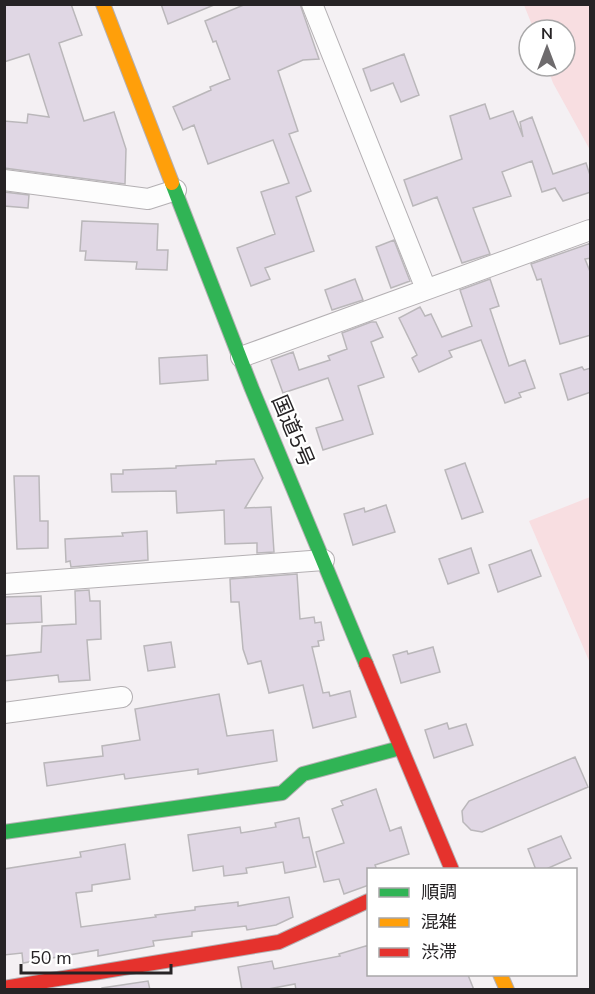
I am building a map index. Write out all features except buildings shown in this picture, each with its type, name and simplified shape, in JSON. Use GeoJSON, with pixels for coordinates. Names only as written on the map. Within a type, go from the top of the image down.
{"type":"FeatureCollection","features":[{"type":"Feature","properties":{"kind":"main road","name":"国道5号"},"geometry":{"type":"LineString","coordinates":[[103,4],[241,357],[451,868]]}},
{"type":"Feature","properties":{"kind":"main road"},"geometry":{"type":"LineString","coordinates":[[4,832],[282,793],[303,774],[400,748]]}},
{"type":"Feature","properties":{"kind":"main road"},"geometry":{"type":"LineString","coordinates":[[4,988],[279,942],[367,902]]}},
{"type":"Feature","properties":{"kind":"main road"},"geometry":{"type":"LineString","coordinates":[[500,976],[507,990]]}},
{"type":"Feature","properties":{"kind":"street"},"geometry":{"type":"LineString","coordinates":[[312,4],[426,290]]}},
{"type":"Feature","properties":{"kind":"street"},"geometry":{"type":"LineString","coordinates":[[4,180],[148,199],[176,190]]}},
{"type":"Feature","properties":{"kind":"street"},"geometry":{"type":"LineString","coordinates":[[241,357],[591,230]]}},
{"type":"Feature","properties":{"kind":"street"},"geometry":{"type":"LineString","coordinates":[[4,584],[324,560]]}},
{"type":"Feature","properties":{"kind":"street"},"geometry":{"type":"LineString","coordinates":[[4,713],[122,697]]}},
{"type":"Feature","properties":{"kind":"shaded area"},"geometry":{"type":"Polygon","coordinates":[[[524,5],[590,5],[590,150],[551,78],[577,78],[577,18],[529,18],[524,5]]]}},
{"type":"Feature","properties":{"kind":"shaded area"},"geometry":{"type":"Polygon","coordinates":[[[590,497],[590,663],[529,521],[590,497]]]}},
{"type":"Feature","properties":{"kind":"traffic: fast"},"geometry":{"type":"LineString","coordinates":[[172,183],[252,389],[366,664]]}},
{"type":"Feature","properties":{"kind":"traffic: fast"},"geometry":{"type":"LineString","coordinates":[[4,832],[282,793],[303,774],[400,748]]}},
{"type":"Feature","properties":{"kind":"traffic: slow"},"geometry":{"type":"LineString","coordinates":[[103,4],[172,183]]}},
{"type":"Feature","properties":{"kind":"traffic: slow"},"geometry":{"type":"LineString","coordinates":[[501,976],[507,990]]}},
{"type":"Feature","properties":{"kind":"traffic: jam"},"geometry":{"type":"LineString","coordinates":[[366,664],[451,868]]}},
{"type":"Feature","properties":{"kind":"traffic: jam"},"geometry":{"type":"LineString","coordinates":[[4,988],[279,942],[367,901]]}}]}
